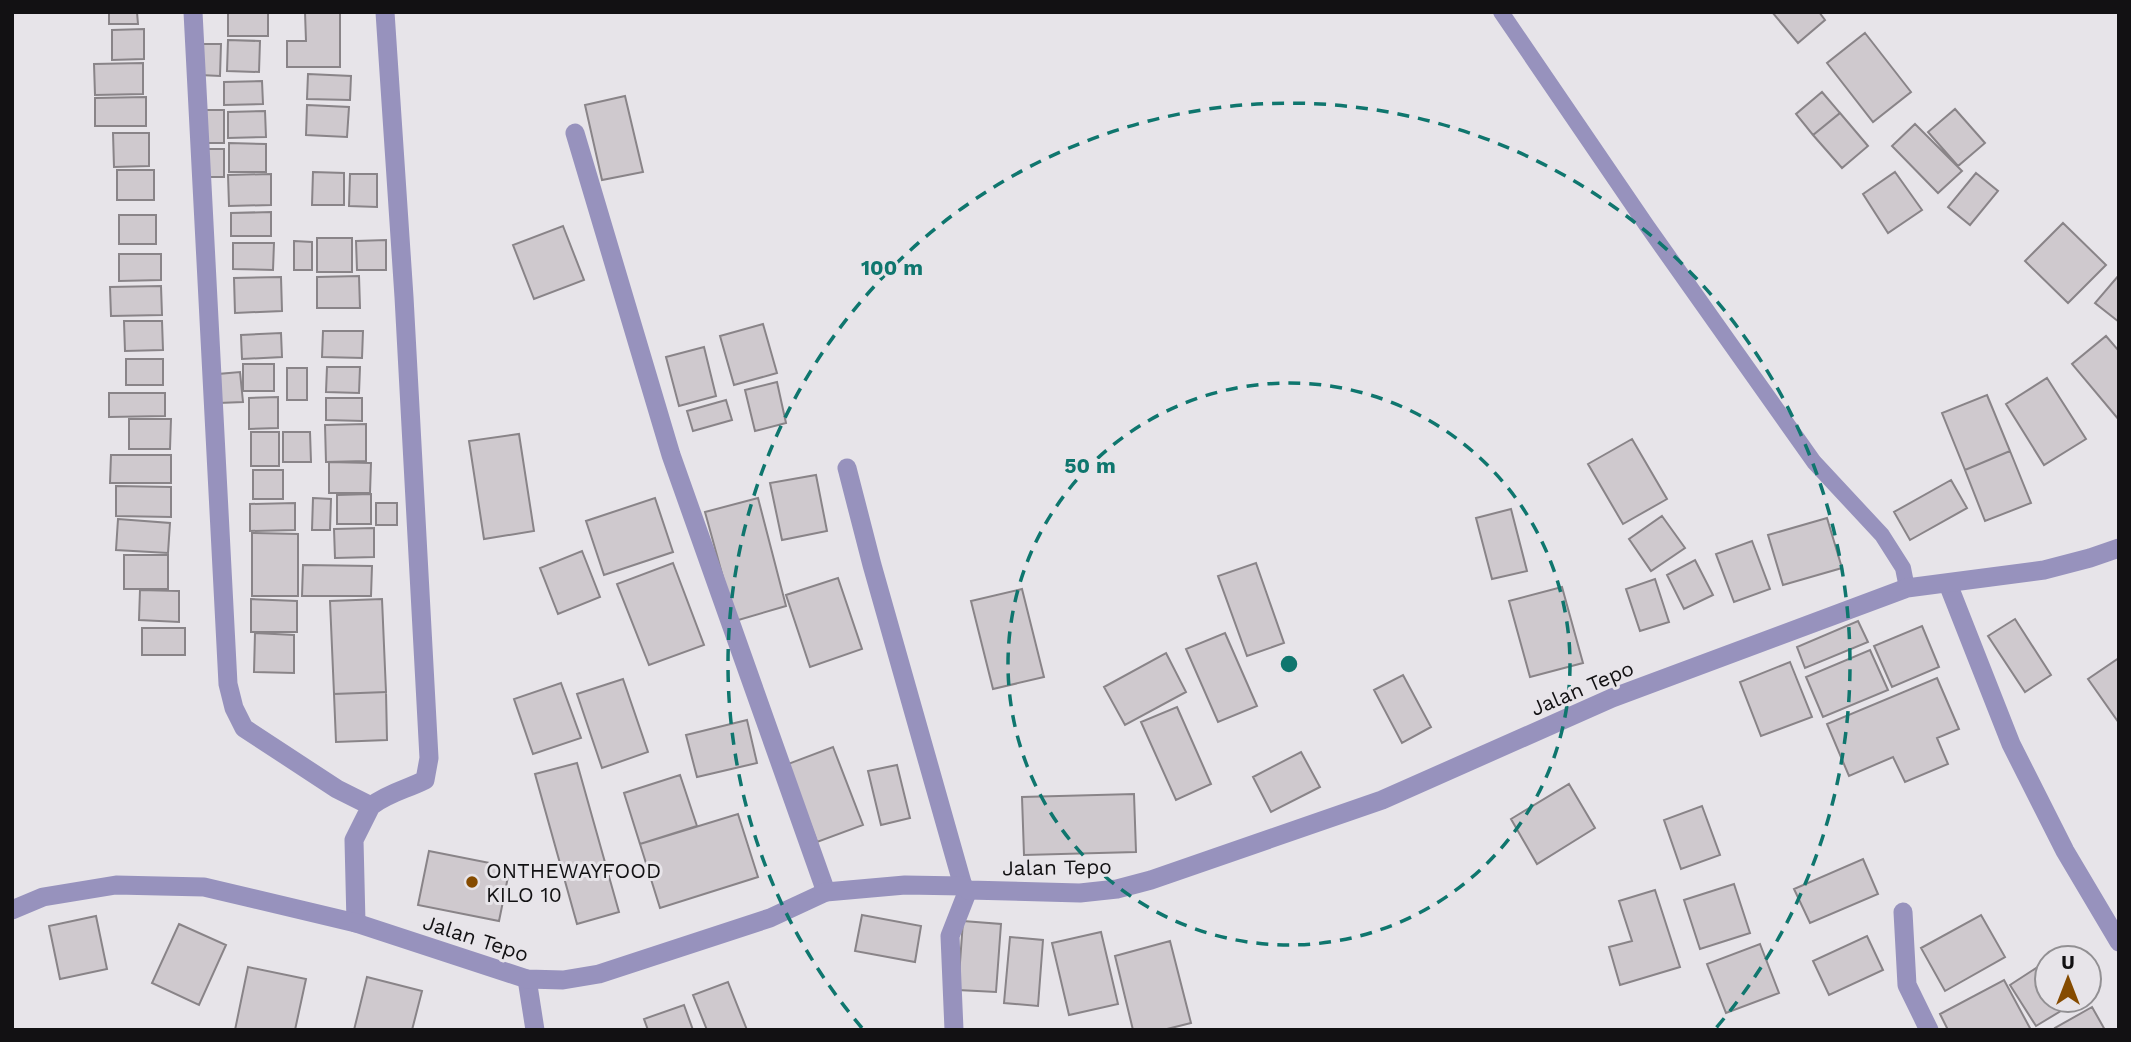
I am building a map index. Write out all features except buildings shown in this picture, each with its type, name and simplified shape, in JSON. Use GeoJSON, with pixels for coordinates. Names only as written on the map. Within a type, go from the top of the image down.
{"type":"FeatureCollection","features":[{"type":"Feature","properties":{"kind":"street"},"geometry":{"type":"LineString","coordinates":[[193,12],[228,684],[234,708],[244,728],[337,789],[371,806]]}},
{"type":"Feature","properties":{"kind":"street"},"geometry":{"type":"LineString","coordinates":[[356,923],[354,840],[371,806],[388,794],[425,780],[429,758],[404,296],[384,12]]}},
{"type":"Feature","properties":{"kind":"street"},"geometry":{"type":"LineString","coordinates":[[575,133],[671,455],[826,892]]}},
{"type":"Feature","properties":{"kind":"street"},"geometry":{"type":"LineString","coordinates":[[846,468],[965,888],[950,936],[954,1030]]}},
{"type":"Feature","properties":{"kind":"street","name":"Jalan Tepo"},"geometry":{"type":"LineString","coordinates":[[12,910],[43,897],[116,885],[204,887],[356,923],[527,979],[563,980],[598,974],[770,918],[826,892],[905,886],[1080,893],[1117,889],[1151,880],[1382,800],[1612,698],[1907,588],[2044,570],[2119,548]]}},
{"type":"Feature","properties":{"kind":"street"},"geometry":{"type":"LineString","coordinates":[[1948,584],[2011,744],[2065,851],[2119,943]]}},
{"type":"Feature","properties":{"kind":"street"},"geometry":{"type":"LineString","coordinates":[[1903,912],[1907,985],[1929,1030]]}},
{"type":"Feature","properties":{"kind":"street"},"geometry":{"type":"LineString","coordinates":[[527,979],[535,1030]]}},
{"type":"Feature","properties":{"kind":"lane"},"geometry":{"type":"LineString","coordinates":[[1501,12],[1647,226],[1814,462],[1882,535],[1903,568],[1907,588]]}},
{"type":"Feature","properties":{"kind":"place","name":"ONTHEWAYFOOD KILO 10"},"geometry":{"type":"Point","coordinates":[472,882]}}]}
